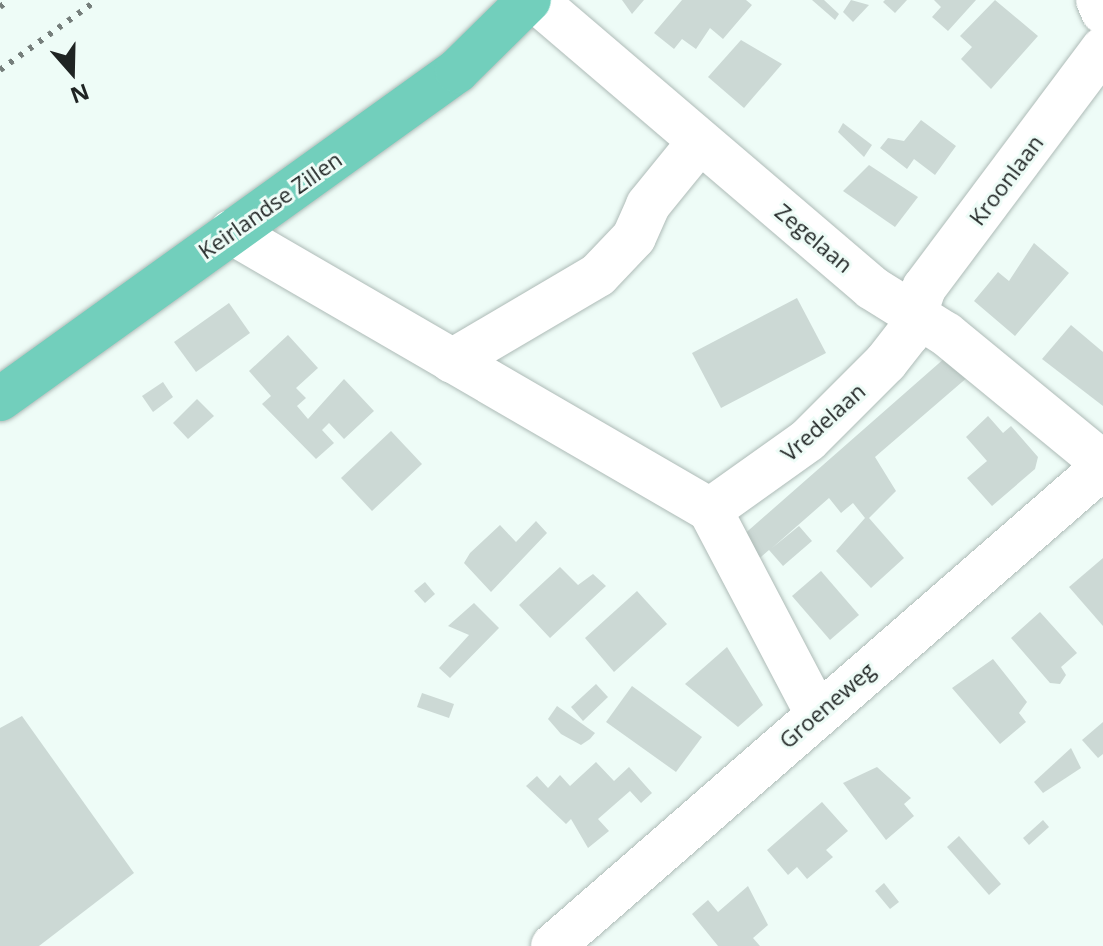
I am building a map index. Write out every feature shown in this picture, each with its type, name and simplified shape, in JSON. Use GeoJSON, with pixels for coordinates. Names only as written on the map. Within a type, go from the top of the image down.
{"type":"FeatureCollection","features":[{"type":"Feature","properties":{"kind":"main road","name":"Keirlandse Zillen"},"geometry":{"type":"LineString","coordinates":[[0,399],[457,71],[529,0]]}},
{"type":"Feature","properties":{"kind":"street","name":"Zegelaan"},"geometry":{"type":"LineString","coordinates":[[535,0],[872,288],[916,314],[1103,465]]}},
{"type":"Feature","properties":{"kind":"street"},"geometry":{"type":"LineString","coordinates":[[1098,0],[1103,12]]}},
{"type":"Feature","properties":{"kind":"street","name":"Kroonlaan"},"geometry":{"type":"LineString","coordinates":[[916,314],[924,288],[1103,49]]}},
{"type":"Feature","properties":{"kind":"street"},"geometry":{"type":"LineString","coordinates":[[493,385],[560,303],[634,237],[659,226],[712,152]]}},
{"type":"Feature","properties":{"kind":"street"},"geometry":{"type":"LineString","coordinates":[[231,232],[710,510],[817,714]]}},
{"type":"Feature","properties":{"kind":"street"},"geometry":{"type":"LineString","coordinates":[[452,361],[560,303]]}},
{"type":"Feature","properties":{"kind":"street","name":"Vredelaan"},"geometry":{"type":"LineString","coordinates":[[710,510],[848,406],[916,314]]}},
{"type":"Feature","properties":{"kind":"street","name":"Groeneweg"},"geometry":{"type":"LineString","coordinates":[[553,946],[1103,465]]}},
{"type":"Feature","properties":{"kind":"building"},"geometry":{"type":"Polygon","coordinates":[[[622,0],[644,0],[632,14],[622,0]]]}},
{"type":"Feature","properties":{"kind":"building"},"geometry":{"type":"Polygon","coordinates":[[[682,0],[746,0],[752,5],[723,39],[710,28],[696,49],[682,39],[674,49],[654,33],[682,0]]]}},
{"type":"Feature","properties":{"kind":"building"},"geometry":{"type":"Polygon","coordinates":[[[812,0],[824,0],[839,14],[835,20],[812,0]]]}},
{"type":"Feature","properties":{"kind":"building"},"geometry":{"type":"Polygon","coordinates":[[[851,0],[869,5],[853,22],[843,12],[851,0]]]}},
{"type":"Feature","properties":{"kind":"building"},"geometry":{"type":"Polygon","coordinates":[[[885,0],[907,0],[895,13],[883,2],[885,0]]]}},
{"type":"Feature","properties":{"kind":"building"},"geometry":{"type":"Polygon","coordinates":[[[934,0],[976,0],[948,31],[932,17],[941,7],[934,0]]]}},
{"type":"Feature","properties":{"kind":"building"},"geometry":{"type":"Polygon","coordinates":[[[995,0],[1038,36],[991,89],[961,59],[972,47],[960,36],[995,0]]]}},
{"type":"Feature","properties":{"kind":"building"},"geometry":{"type":"Polygon","coordinates":[[[741,40],[782,64],[744,108],[708,77],[741,40]]]}},
{"type":"Feature","properties":{"kind":"building"},"geometry":{"type":"Polygon","coordinates":[[[921,120],[956,146],[935,175],[914,159],[907,169],[880,148],[888,138],[904,141],[921,120]]]}},
{"type":"Feature","properties":{"kind":"building"},"geometry":{"type":"Polygon","coordinates":[[[843,123],[872,145],[864,157],[838,132],[843,123]]]}},
{"type":"Feature","properties":{"kind":"building"},"geometry":{"type":"Polygon","coordinates":[[[869,165],[918,197],[895,227],[843,191],[869,165]]]}},
{"type":"Feature","properties":{"kind":"building"},"geometry":{"type":"Polygon","coordinates":[[[1034,243],[1069,273],[1015,336],[974,301],[998,272],[1009,281],[1034,243]]]}},
{"type":"Feature","properties":{"kind":"building"},"geometry":{"type":"Polygon","coordinates":[[[797,298],[826,353],[721,408],[692,353],[797,298]]]}},
{"type":"Feature","properties":{"kind":"building"},"geometry":{"type":"Polygon","coordinates":[[[229,303],[250,333],[196,372],[174,342],[229,303]]]}},
{"type":"Feature","properties":{"kind":"building"},"geometry":{"type":"Polygon","coordinates":[[[1071,325],[1103,352],[1103,406],[1042,359],[1071,325]]]}},
{"type":"Feature","properties":{"kind":"building"},"geometry":{"type":"Polygon","coordinates":[[[288,335],[318,368],[296,388],[306,398],[297,406],[308,419],[344,379],[374,411],[344,439],[329,423],[322,430],[334,443],[316,459],[262,404],[271,396],[249,371],[288,335]]]}},
{"type":"Feature","properties":{"kind":"building"},"geometry":{"type":"Polygon","coordinates":[[[946,357],[969,376],[875,457],[896,491],[869,518],[904,558],[871,588],[836,551],[865,518],[853,503],[841,513],[829,498],[772,548],[799,526],[812,541],[783,566],[769,550],[754,563],[741,537],[946,357]]]}},
{"type":"Feature","properties":{"kind":"building"},"geometry":{"type":"Polygon","coordinates":[[[163,382],[173,397],[153,412],[142,396],[163,382]]]}},
{"type":"Feature","properties":{"kind":"building"},"geometry":{"type":"Polygon","coordinates":[[[197,399],[214,416],[188,439],[173,423],[197,399]]]}},
{"type":"Feature","properties":{"kind":"building"},"geometry":{"type":"Polygon","coordinates":[[[988,416],[1003,433],[1011,426],[1038,457],[1035,469],[992,506],[967,478],[987,461],[966,437],[988,416]]]}},
{"type":"Feature","properties":{"kind":"building"},"geometry":{"type":"Polygon","coordinates":[[[391,431],[422,464],[372,511],[341,478],[391,431]]]}},
{"type":"Feature","properties":{"kind":"building"},"geometry":{"type":"Polygon","coordinates":[[[536,521],[547,533],[491,592],[464,563],[470,553],[500,525],[516,542],[536,521]]]}},
{"type":"Feature","properties":{"kind":"building"},"geometry":{"type":"Polygon","coordinates":[[[1103,558],[1103,626],[1069,587],[1103,558]]]}},
{"type":"Feature","properties":{"kind":"building"},"geometry":{"type":"Polygon","coordinates":[[[560,567],[578,585],[593,574],[606,586],[550,638],[519,605],[560,567]]]}},
{"type":"Feature","properties":{"kind":"building"},"geometry":{"type":"Polygon","coordinates":[[[821,571],[859,615],[830,640],[792,596],[821,571]]]}},
{"type":"Feature","properties":{"kind":"building"},"geometry":{"type":"Polygon","coordinates":[[[425,582],[435,594],[425,603],[414,591],[425,582]]]}},
{"type":"Feature","properties":{"kind":"building"},"geometry":{"type":"Polygon","coordinates":[[[637,591],[667,624],[614,672],[585,638],[637,591]]]}},
{"type":"Feature","properties":{"kind":"building"},"geometry":{"type":"Polygon","coordinates":[[[474,603],[499,628],[450,678],[439,668],[469,635],[448,626],[474,603]]]}},
{"type":"Feature","properties":{"kind":"building"},"geometry":{"type":"Polygon","coordinates":[[[1040,612],[1077,653],[1061,667],[1066,675],[1060,684],[1050,683],[1011,638],[1040,612]]]}},
{"type":"Feature","properties":{"kind":"building"},"geometry":{"type":"Polygon","coordinates":[[[727,647],[763,705],[738,727],[685,684],[727,647]]]}},
{"type":"Feature","properties":{"kind":"building"},"geometry":{"type":"Polygon","coordinates":[[[993,659],[1027,702],[1019,713],[1026,722],[1000,744],[952,688],[993,659]]]}},
{"type":"Feature","properties":{"kind":"building"},"geometry":{"type":"Polygon","coordinates":[[[596,684],[608,697],[583,721],[571,707],[596,684]]]}},
{"type":"Feature","properties":{"kind":"building"},"geometry":{"type":"Polygon","coordinates":[[[632,686],[702,737],[676,772],[606,722],[632,686]]]}},
{"type":"Feature","properties":{"kind":"building"},"geometry":{"type":"Polygon","coordinates":[[[422,693],[454,704],[449,718],[417,707],[422,693]]]}},
{"type":"Feature","properties":{"kind":"building"},"geometry":{"type":"Polygon","coordinates":[[[557,706],[595,733],[590,739],[581,745],[561,734],[548,719],[557,706]]]}},
{"type":"Feature","properties":{"kind":"building"},"geometry":{"type":"Polygon","coordinates":[[[22,716],[134,873],[39,946],[0,946],[0,728],[22,716]]]}},
{"type":"Feature","properties":{"kind":"building"},"geometry":{"type":"Polygon","coordinates":[[[1103,722],[1103,754],[1098,758],[1082,740],[1103,722]]]}},
{"type":"Feature","properties":{"kind":"building"},"geometry":{"type":"Polygon","coordinates":[[[1071,748],[1081,768],[1043,793],[1034,782],[1071,748]]]}},
{"type":"Feature","properties":{"kind":"building"},"geometry":{"type":"Polygon","coordinates":[[[596,762],[614,781],[629,767],[652,793],[641,803],[630,791],[598,819],[609,831],[588,848],[571,819],[566,824],[526,786],[537,776],[548,788],[560,775],[570,786],[596,762]]]}},
{"type":"Feature","properties":{"kind":"building"},"geometry":{"type":"Polygon","coordinates":[[[877,767],[911,798],[904,804],[914,816],[886,840],[843,783],[877,767]]]}},
{"type":"Feature","properties":{"kind":"building"},"geometry":{"type":"Polygon","coordinates":[[[822,802],[848,831],[826,850],[833,857],[807,879],[797,867],[788,875],[767,850],[822,802]]]}},
{"type":"Feature","properties":{"kind":"building"},"geometry":{"type":"Polygon","coordinates":[[[1043,820],[1049,827],[1029,845],[1023,838],[1043,820]]]}},
{"type":"Feature","properties":{"kind":"building"},"geometry":{"type":"Polygon","coordinates":[[[959,836],[1001,884],[989,895],[947,847],[959,836]]]}},
{"type":"Feature","properties":{"kind":"building"},"geometry":{"type":"Polygon","coordinates":[[[884,883],[899,902],[890,909],[875,891],[884,883]]]}},
{"type":"Feature","properties":{"kind":"building"},"geometry":{"type":"Polygon","coordinates":[[[748,886],[768,925],[753,938],[760,946],[718,946],[692,914],[708,900],[718,912],[748,886]]]}},
{"type":"Feature","properties":{"kind":"railway"},"geometry":{"type":"LineString","coordinates":[[0,7],[9,0]]}},
{"type":"Feature","properties":{"kind":"railway"},"geometry":{"type":"LineString","coordinates":[[0,70],[97,0]]}}]}
